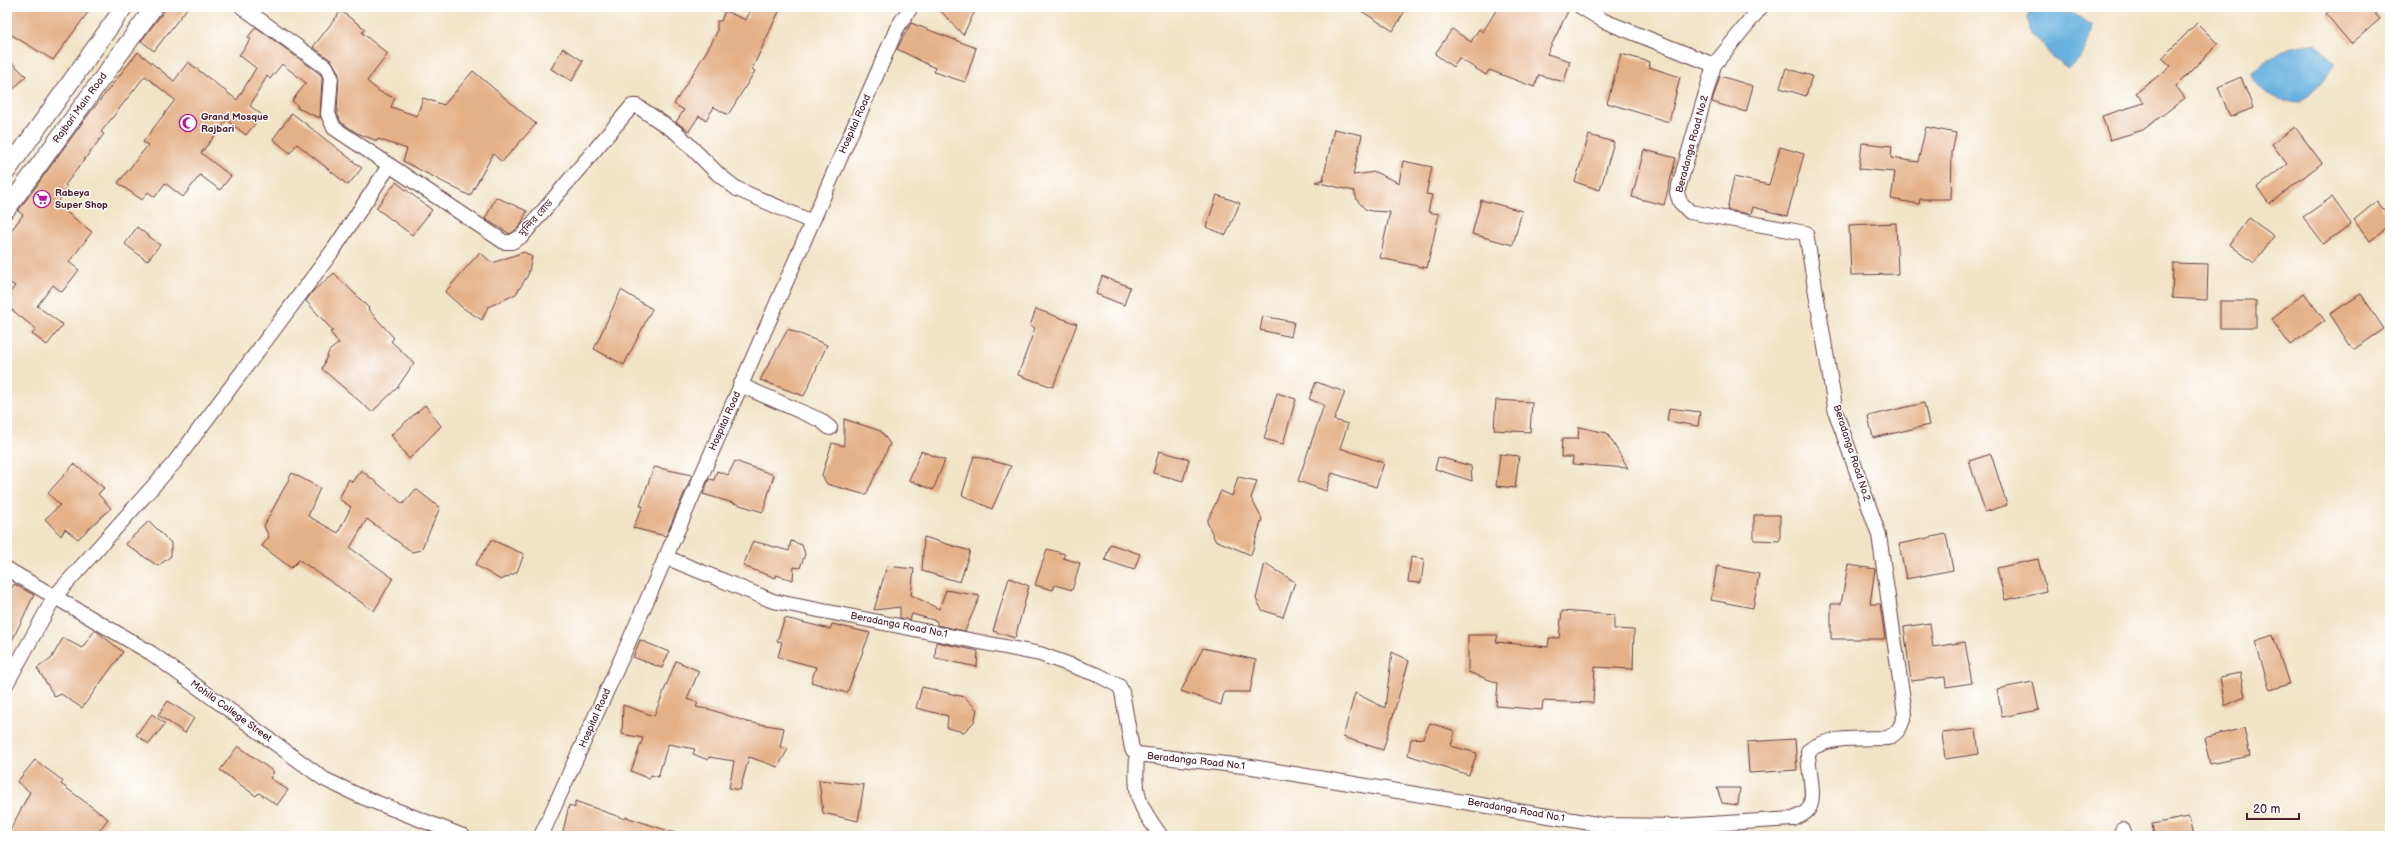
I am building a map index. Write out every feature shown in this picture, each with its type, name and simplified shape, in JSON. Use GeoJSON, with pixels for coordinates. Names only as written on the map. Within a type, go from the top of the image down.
{"type":"FeatureCollection","features":[{"type":"Feature","properties":{"kind":"street"},"geometry":{"type":"LineString","coordinates":[[31,176],[9,165],[124,7]]}},
{"type":"Feature","properties":{"kind":"street","name":"Rajbari Main Road"},"geometry":{"type":"LineString","coordinates":[[7,209],[154,7]]}},
{"type":"Feature","properties":{"kind":"street","name":"মুন্দির রোড"},"geometry":{"type":"LineString","coordinates":[[242,7],[328,68],[331,77],[328,114],[334,128],[490,235],[504,242],[512,242],[522,236],[632,106],[637,106],[677,133],[718,174],[737,189],[812,222]]}},
{"type":"Feature","properties":{"kind":"street","name":"Hospital Road"},"geometry":{"type":"LineString","coordinates":[[541,836],[897,28],[911,7]]}},
{"type":"Feature","properties":{"kind":"street"},"geometry":{"type":"LineString","coordinates":[[1581,7],[1604,21],[1714,65],[1761,7]]}},
{"type":"Feature","properties":{"kind":"street","name":"Beradanga Road No.2"},"geometry":{"type":"LineString","coordinates":[[1676,826],[1793,819],[1802,815],[1808,811],[1812,799],[1808,751],[1814,747],[1834,741],[1887,738],[1895,734],[1900,729],[1905,714],[1879,535],[1836,413],[1806,232],[1700,216],[1690,212],[1680,202],[1677,193],[1714,65]]}},
{"type":"Feature","properties":{"kind":"street"},"geometry":{"type":"LineString","coordinates":[[7,683],[55,596],[174,463],[334,249],[389,166]]}},
{"type":"Feature","properties":{"kind":"street"},"geometry":{"type":"LineString","coordinates":[[740,385],[820,420],[830,428]]}},
{"type":"Feature","properties":{"kind":"street","name":"Beradanga Road No.1"},"geometry":{"type":"LineString","coordinates":[[665,557],[773,601],[1040,654],[1098,674],[1119,686],[1122,692],[1130,744],[1132,749],[1137,754],[1252,767],[1603,825],[1676,826]]}},
{"type":"Feature","properties":{"kind":"street","name":"Mohila College Street"},"geometry":{"type":"LineString","coordinates":[[7,569],[151,653],[324,779],[362,797],[464,836]]}},
{"type":"Feature","properties":{"kind":"street"},"geometry":{"type":"LineString","coordinates":[[1137,754],[1136,785],[1141,809],[1160,836]]}},
{"type":"Feature","properties":{"kind":"water"},"geometry":{"type":"Polygon","coordinates":[[[2033,7],[2061,7],[2092,25],[2082,55],[2069,68],[2052,58],[2041,41],[2031,35],[2028,17],[2033,7]]]}},
{"type":"Feature","properties":{"kind":"water"},"geometry":{"type":"Polygon","coordinates":[[[2316,44],[2335,63],[2319,85],[2299,103],[2277,98],[2265,92],[2251,74],[2280,52],[2296,46],[2316,44]]]}},
{"type":"Feature","properties":{"kind":"building"},"geometry":{"type":"Polygon","coordinates":[[[7,7],[92,7],[53,60],[7,32],[7,7]]]}},
{"type":"Feature","properties":{"kind":"building"},"geometry":{"type":"Polygon","coordinates":[[[167,7],[188,7],[154,51],[141,41],[167,7]]]}},
{"type":"Feature","properties":{"kind":"building"},"geometry":{"type":"Polygon","coordinates":[[[752,7],[781,7],[752,69],[755,71],[728,115],[714,107],[706,120],[699,116],[689,131],[676,122],[684,110],[674,104],[711,44],[717,32],[717,21],[721,21],[725,11],[746,20],[752,7]]]}},
{"type":"Feature","properties":{"kind":"building"},"geometry":{"type":"Polygon","coordinates":[[[937,7],[977,7],[963,35],[937,7]]]}},
{"type":"Feature","properties":{"kind":"building"},"geometry":{"type":"Polygon","coordinates":[[[1355,7],[1407,7],[1393,31],[1355,7]]]}},
{"type":"Feature","properties":{"kind":"building"},"geometry":{"type":"Polygon","coordinates":[[[1498,7],[1570,7],[1547,54],[1570,61],[1564,82],[1539,75],[1534,87],[1489,70],[1486,75],[1459,58],[1453,67],[1435,54],[1452,29],[1471,42],[1479,29],[1483,32],[1498,7]]]}},
{"type":"Feature","properties":{"kind":"building"},"geometry":{"type":"Polygon","coordinates":[[[2333,7],[2369,7],[2380,19],[2351,44],[2326,14],[2333,7]]]}},
{"type":"Feature","properties":{"kind":"building"},"geometry":{"type":"Polygon","coordinates":[[[341,11],[365,29],[362,33],[388,54],[367,81],[380,92],[395,98],[391,107],[417,116],[423,98],[444,105],[473,71],[536,124],[502,162],[493,154],[470,196],[403,161],[407,149],[378,139],[377,141],[357,133],[341,122],[337,113],[339,74],[332,61],[313,47],[341,11]]]}},
{"type":"Feature","properties":{"kind":"building"},"geometry":{"type":"Polygon","coordinates":[[[911,23],[976,48],[965,82],[934,72],[935,68],[897,49],[911,23]]]}},
{"type":"Feature","properties":{"kind":"building"},"geometry":{"type":"Polygon","coordinates":[[[2197,23],[2218,44],[2176,86],[2185,98],[2143,130],[2110,140],[2102,116],[2144,103],[2136,93],[2171,66],[2162,58],[2197,23]]]}},
{"type":"Feature","properties":{"kind":"building"},"geometry":{"type":"Polygon","coordinates":[[[256,27],[320,74],[322,78],[320,118],[297,108],[298,106],[292,101],[306,83],[282,64],[270,79],[267,76],[250,106],[262,115],[246,135],[227,120],[201,153],[231,176],[220,190],[200,175],[183,197],[165,183],[155,197],[148,192],[142,200],[118,183],[148,145],[143,142],[175,100],[145,76],[101,132],[104,134],[65,185],[68,188],[56,204],[92,232],[69,262],[79,270],[62,292],[53,285],[37,306],[63,325],[47,345],[32,334],[36,329],[7,306],[7,296],[15,286],[7,281],[7,236],[23,215],[18,211],[85,119],[138,52],[174,81],[188,62],[237,100],[256,68],[239,55],[251,39],[248,37],[256,27]]]}},
{"type":"Feature","properties":{"kind":"building"},"geometry":{"type":"Polygon","coordinates":[[[563,48],[583,61],[572,81],[551,69],[563,48]]]}},
{"type":"Feature","properties":{"kind":"building"},"geometry":{"type":"Polygon","coordinates":[[[1621,54],[1650,62],[1649,67],[1680,77],[1669,122],[1607,103],[1621,54]]]}},
{"type":"Feature","properties":{"kind":"building"},"geometry":{"type":"Polygon","coordinates":[[[7,58],[26,76],[7,96],[7,58]]]}},
{"type":"Feature","properties":{"kind":"building"},"geometry":{"type":"Polygon","coordinates":[[[1786,68],[1812,76],[1806,96],[1780,88],[1786,68]]]}},
{"type":"Feature","properties":{"kind":"building"},"geometry":{"type":"Polygon","coordinates":[[[1720,76],[1753,86],[1746,112],[1712,102],[1720,76]]]}},
{"type":"Feature","properties":{"kind":"building"},"geometry":{"type":"Polygon","coordinates":[[[2241,77],[2253,108],[2230,117],[2218,87],[2241,77]]]}},
{"type":"Feature","properties":{"kind":"building"},"geometry":{"type":"Polygon","coordinates":[[[292,113],[362,168],[348,185],[297,144],[290,153],[273,139],[292,113]]]}},
{"type":"Feature","properties":{"kind":"building"},"geometry":{"type":"Polygon","coordinates":[[[1926,127],[1956,133],[1952,153],[1951,199],[1920,199],[1919,204],[1891,199],[1895,172],[1859,169],[1862,143],[1892,146],[1891,158],[1918,162],[1926,127]]]}},
{"type":"Feature","properties":{"kind":"building"},"geometry":{"type":"Polygon","coordinates":[[[2295,127],[2322,163],[2269,204],[2257,187],[2287,164],[2272,144],[2295,127]]]}},
{"type":"Feature","properties":{"kind":"building"},"geometry":{"type":"Polygon","coordinates":[[[1334,129],[1362,135],[1353,175],[1375,172],[1399,183],[1403,161],[1432,167],[1426,194],[1432,195],[1428,212],[1439,214],[1427,268],[1380,258],[1390,212],[1371,211],[1365,209],[1357,200],[1354,191],[1315,182],[1323,180],[1334,129]]]}},
{"type":"Feature","properties":{"kind":"building"},"geometry":{"type":"Polygon","coordinates":[[[1589,135],[1614,142],[1600,190],[1575,182],[1589,135]]]}},
{"type":"Feature","properties":{"kind":"building"},"geometry":{"type":"Polygon","coordinates":[[[1780,147],[1804,154],[1787,216],[1753,207],[1751,214],[1727,210],[1734,177],[1769,185],[1780,147]]]}},
{"type":"Feature","properties":{"kind":"building"},"geometry":{"type":"Polygon","coordinates":[[[1644,150],[1676,158],[1664,205],[1632,197],[1644,150]]]}},
{"type":"Feature","properties":{"kind":"building"},"geometry":{"type":"Polygon","coordinates":[[[396,182],[432,210],[412,235],[376,208],[396,182]]]}},
{"type":"Feature","properties":{"kind":"building"},"geometry":{"type":"Polygon","coordinates":[[[1217,195],[1240,203],[1226,235],[1206,227],[1217,195]]]}},
{"type":"Feature","properties":{"kind":"building"},"geometry":{"type":"Polygon","coordinates":[[[496,197],[527,211],[520,226],[510,234],[485,219],[496,197]]]}},
{"type":"Feature","properties":{"kind":"building"},"geometry":{"type":"Polygon","coordinates":[[[2332,197],[2351,224],[2323,244],[2303,217],[2332,197]]]}},
{"type":"Feature","properties":{"kind":"building"},"geometry":{"type":"Polygon","coordinates":[[[1481,200],[1522,211],[1513,245],[1472,234],[1481,200]]]}},
{"type":"Feature","properties":{"kind":"building"},"geometry":{"type":"Polygon","coordinates":[[[2377,201],[2390,218],[2390,226],[2370,241],[2354,220],[2377,201]]]}},
{"type":"Feature","properties":{"kind":"building"},"geometry":{"type":"Polygon","coordinates":[[[2249,218],[2274,236],[2254,263],[2229,244],[2249,218]]]}},
{"type":"Feature","properties":{"kind":"building"},"geometry":{"type":"Polygon","coordinates":[[[1896,223],[1898,274],[1851,275],[1849,225],[1896,223]]]}},
{"type":"Feature","properties":{"kind":"building"},"geometry":{"type":"Polygon","coordinates":[[[137,227],[160,245],[147,261],[125,244],[137,227]]]}},
{"type":"Feature","properties":{"kind":"building"},"geometry":{"type":"Polygon","coordinates":[[[480,252],[492,263],[524,252],[532,257],[528,275],[516,294],[488,307],[482,320],[463,308],[445,292],[480,252]]]}},
{"type":"Feature","properties":{"kind":"building"},"geometry":{"type":"Polygon","coordinates":[[[2173,263],[2208,264],[2207,300],[2172,298],[2173,263]]]}},
{"type":"Feature","properties":{"kind":"building"},"geometry":{"type":"Polygon","coordinates":[[[334,273],[369,308],[368,309],[394,338],[391,341],[414,363],[397,388],[372,412],[322,369],[329,351],[339,343],[330,332],[333,331],[306,301],[313,291],[334,273]]]}},
{"type":"Feature","properties":{"kind":"building"},"geometry":{"type":"Polygon","coordinates":[[[1102,276],[1130,287],[1124,305],[1096,294],[1102,276]]]}},
{"type":"Feature","properties":{"kind":"building"},"geometry":{"type":"Polygon","coordinates":[[[621,290],[652,309],[624,365],[594,349],[621,290]]]}},
{"type":"Feature","properties":{"kind":"building"},"geometry":{"type":"Polygon","coordinates":[[[2304,293],[2325,321],[2290,345],[2271,319],[2304,293]]]}},
{"type":"Feature","properties":{"kind":"building"},"geometry":{"type":"Polygon","coordinates":[[[2361,294],[2384,329],[2353,350],[2330,314],[2361,294]]]}},
{"type":"Feature","properties":{"kind":"building"},"geometry":{"type":"Polygon","coordinates":[[[2220,301],[2256,301],[2256,328],[2220,328],[2220,301]]]}},
{"type":"Feature","properties":{"kind":"building"},"geometry":{"type":"Polygon","coordinates":[[[1036,309],[1077,324],[1053,387],[1018,375],[1035,328],[1030,326],[1036,309]]]}},
{"type":"Feature","properties":{"kind":"building"},"geometry":{"type":"Polygon","coordinates":[[[1263,316],[1294,322],[1291,337],[1260,330],[1263,316]]]}},
{"type":"Feature","properties":{"kind":"building"},"geometry":{"type":"Polygon","coordinates":[[[788,329],[827,345],[804,396],[760,380],[788,329]]]}},
{"type":"Feature","properties":{"kind":"building"},"geometry":{"type":"Polygon","coordinates":[[[1316,382],[1345,392],[1334,420],[1348,424],[1340,448],[1384,463],[1376,487],[1332,473],[1326,491],[1298,481],[1324,405],[1309,399],[1316,382]]]}},
{"type":"Feature","properties":{"kind":"building"},"geometry":{"type":"Polygon","coordinates":[[[1277,393],[1296,399],[1283,444],[1264,439],[1277,393]]]}},
{"type":"Feature","properties":{"kind":"building"},"geometry":{"type":"Polygon","coordinates":[[[1496,400],[1532,402],[1530,432],[1494,430],[1496,400]]]}},
{"type":"Feature","properties":{"kind":"building"},"geometry":{"type":"Polygon","coordinates":[[[1924,403],[1929,425],[1873,438],[1868,416],[1924,403]]]}},
{"type":"Feature","properties":{"kind":"building"},"geometry":{"type":"Polygon","coordinates":[[[425,405],[441,426],[409,459],[391,435],[425,405]]]}},
{"type":"Feature","properties":{"kind":"building"},"geometry":{"type":"Polygon","coordinates":[[[1669,408],[1700,412],[1698,426],[1667,421],[1669,408]]]}},
{"type":"Feature","properties":{"kind":"building"},"geometry":{"type":"Polygon","coordinates":[[[844,419],[881,431],[890,444],[866,495],[827,484],[822,475],[832,443],[844,446],[844,419]]]}},
{"type":"Feature","properties":{"kind":"building"},"geometry":{"type":"Polygon","coordinates":[[[1579,427],[1607,433],[1628,468],[1572,464],[1573,457],[1561,457],[1562,439],[1578,439],[1579,427]]]}},
{"type":"Feature","properties":{"kind":"building"},"geometry":{"type":"Polygon","coordinates":[[[921,451],[945,460],[933,490],[909,480],[921,451]]]}},
{"type":"Feature","properties":{"kind":"building"},"geometry":{"type":"Polygon","coordinates":[[[1159,451],[1189,459],[1183,481],[1153,473],[1159,451]]]}},
{"type":"Feature","properties":{"kind":"building"},"geometry":{"type":"Polygon","coordinates":[[[1500,454],[1519,456],[1515,488],[1496,486],[1500,454]]]}},
{"type":"Feature","properties":{"kind":"building"},"geometry":{"type":"Polygon","coordinates":[[[1991,454],[2007,505],[1985,512],[1969,461],[1991,454]]]}},
{"type":"Feature","properties":{"kind":"building"},"geometry":{"type":"Polygon","coordinates":[[[974,456],[1011,466],[992,509],[962,495],[974,456]]]}},
{"type":"Feature","properties":{"kind":"building"},"geometry":{"type":"Polygon","coordinates":[[[1438,457],[1471,466],[1472,481],[1435,469],[1438,457]]]}},
{"type":"Feature","properties":{"kind":"building"},"geometry":{"type":"Polygon","coordinates":[[[735,461],[774,475],[763,512],[703,494],[709,479],[714,480],[717,471],[728,475],[735,461]]]}},
{"type":"Feature","properties":{"kind":"building"},"geometry":{"type":"Polygon","coordinates":[[[74,464],[104,488],[98,494],[111,508],[78,539],[65,529],[61,536],[45,519],[60,505],[48,493],[74,464]]]}},
{"type":"Feature","properties":{"kind":"building"},"geometry":{"type":"Polygon","coordinates":[[[654,467],[692,475],[666,536],[633,528],[643,506],[640,506],[654,467]]]}},
{"type":"Feature","properties":{"kind":"building"},"geometry":{"type":"Polygon","coordinates":[[[361,470],[403,504],[416,489],[440,508],[421,550],[412,552],[367,519],[350,548],[393,578],[374,611],[299,560],[291,568],[262,546],[269,537],[264,526],[292,473],[320,488],[308,516],[338,533],[351,507],[339,499],[349,479],[352,482],[361,470]]]}},
{"type":"Feature","properties":{"kind":"building"},"geometry":{"type":"Polygon","coordinates":[[[1238,477],[1257,481],[1251,498],[1262,519],[1251,555],[1215,540],[1207,522],[1221,491],[1232,496],[1238,477]]]}},
{"type":"Feature","properties":{"kind":"building"},"geometry":{"type":"Polygon","coordinates":[[[1754,515],[1780,515],[1780,541],[1754,540],[1754,515]]]}},
{"type":"Feature","properties":{"kind":"building"},"geometry":{"type":"Polygon","coordinates":[[[149,521],[171,543],[171,556],[158,566],[125,544],[149,521]]]}},
{"type":"Feature","properties":{"kind":"building"},"geometry":{"type":"Polygon","coordinates":[[[1946,534],[1953,570],[1906,579],[1899,544],[1946,534]]]}},
{"type":"Feature","properties":{"kind":"building"},"geometry":{"type":"Polygon","coordinates":[[[924,537],[970,551],[960,582],[922,571],[924,537]]]}},
{"type":"Feature","properties":{"kind":"building"},"geometry":{"type":"Polygon","coordinates":[[[492,540],[524,554],[517,572],[501,580],[475,565],[492,540]]]}},
{"type":"Feature","properties":{"kind":"building"},"geometry":{"type":"Polygon","coordinates":[[[753,541],[789,551],[791,541],[802,545],[805,554],[800,568],[794,567],[793,580],[776,575],[776,578],[743,566],[753,541]]]}},
{"type":"Feature","properties":{"kind":"building"},"geometry":{"type":"Polygon","coordinates":[[[1110,544],[1140,554],[1134,570],[1105,560],[1110,544]]]}},
{"type":"Feature","properties":{"kind":"building"},"geometry":{"type":"Polygon","coordinates":[[[1047,549],[1065,554],[1063,558],[1080,563],[1072,590],[1055,585],[1053,590],[1035,585],[1047,549]]]}},
{"type":"Feature","properties":{"kind":"building"},"geometry":{"type":"Polygon","coordinates":[[[1411,557],[1424,559],[1421,583],[1408,582],[1411,557]]]}},
{"type":"Feature","properties":{"kind":"building"},"geometry":{"type":"Polygon","coordinates":[[[2038,559],[2046,591],[2005,600],[1997,568],[2038,559]]]}},
{"type":"Feature","properties":{"kind":"building"},"geometry":{"type":"Polygon","coordinates":[[[1265,563],[1295,582],[1283,617],[1262,610],[1256,599],[1265,563]]]}},
{"type":"Feature","properties":{"kind":"building"},"geometry":{"type":"Polygon","coordinates":[[[1848,565],[1875,569],[1870,604],[1880,604],[1885,639],[1831,639],[1831,604],[1841,604],[1848,565]]]}},
{"type":"Feature","properties":{"kind":"building"},"geometry":{"type":"Polygon","coordinates":[[[887,566],[914,569],[911,595],[939,609],[946,590],[980,596],[965,631],[937,625],[937,621],[912,614],[910,620],[900,618],[900,607],[874,610],[887,566]]]}},
{"type":"Feature","properties":{"kind":"building"},"geometry":{"type":"Polygon","coordinates":[[[1717,566],[1759,574],[1753,608],[1711,600],[1717,566]]]}},
{"type":"Feature","properties":{"kind":"building"},"geometry":{"type":"Polygon","coordinates":[[[1009,578],[1029,586],[1015,638],[993,631],[1009,578]]]}},
{"type":"Feature","properties":{"kind":"building"},"geometry":{"type":"Polygon","coordinates":[[[14,584],[34,595],[7,651],[7,597],[14,584]]]}},
{"type":"Feature","properties":{"kind":"building"},"geometry":{"type":"Polygon","coordinates":[[[1562,611],[1614,615],[1614,629],[1634,630],[1633,669],[1595,667],[1593,703],[1543,701],[1542,710],[1496,706],[1498,683],[1468,672],[1468,635],[1498,635],[1496,642],[1548,647],[1549,638],[1559,638],[1562,611]]]}},
{"type":"Feature","properties":{"kind":"building"},"geometry":{"type":"Polygon","coordinates":[[[785,618],[830,629],[832,624],[870,633],[847,693],[811,682],[816,667],[778,657],[782,642],[777,641],[785,618]]]}},
{"type":"Feature","properties":{"kind":"building"},"geometry":{"type":"Polygon","coordinates":[[[1930,623],[1933,647],[1965,642],[1972,683],[1946,687],[1945,677],[1911,681],[1904,627],[1930,623]]]}},
{"type":"Feature","properties":{"kind":"building"},"geometry":{"type":"Polygon","coordinates":[[[95,630],[123,652],[82,708],[61,694],[55,697],[37,668],[51,659],[63,638],[82,648],[95,630]]]}},
{"type":"Feature","properties":{"kind":"building"},"geometry":{"type":"Polygon","coordinates":[[[2273,635],[2289,684],[2270,690],[2255,641],[2273,635]]]}},
{"type":"Feature","properties":{"kind":"building"},"geometry":{"type":"Polygon","coordinates":[[[640,640],[669,652],[662,668],[633,657],[640,640]]]}},
{"type":"Feature","properties":{"kind":"building"},"geometry":{"type":"Polygon","coordinates":[[[936,642],[978,651],[977,667],[935,658],[936,642]]]}},
{"type":"Feature","properties":{"kind":"building"},"geometry":{"type":"Polygon","coordinates":[[[1203,648],[1256,660],[1250,692],[1224,692],[1221,705],[1181,691],[1203,648]]]}},
{"type":"Feature","properties":{"kind":"building"},"geometry":{"type":"Polygon","coordinates":[[[1392,652],[1409,661],[1383,750],[1343,737],[1355,693],[1385,708],[1392,652]]]}},
{"type":"Feature","properties":{"kind":"building"},"geometry":{"type":"Polygon","coordinates":[[[676,661],[699,671],[687,699],[698,703],[696,707],[712,710],[747,722],[784,728],[780,747],[788,749],[778,767],[749,757],[740,790],[729,788],[734,761],[709,757],[708,760],[693,754],[695,749],[668,744],[658,777],[651,775],[649,779],[631,771],[643,738],[622,734],[623,705],[654,716],[676,661]]]}},
{"type":"Feature","properties":{"kind":"building"},"geometry":{"type":"Polygon","coordinates":[[[2240,673],[2245,696],[2225,706],[2220,677],[2240,673]]]}},
{"type":"Feature","properties":{"kind":"building"},"geometry":{"type":"Polygon","coordinates":[[[2033,682],[2039,710],[2002,717],[1997,689],[2033,682]]]}},
{"type":"Feature","properties":{"kind":"building"},"geometry":{"type":"Polygon","coordinates":[[[922,687],[965,697],[977,710],[974,722],[964,732],[947,728],[948,716],[916,708],[922,687]]]}},
{"type":"Feature","properties":{"kind":"building"},"geometry":{"type":"Polygon","coordinates":[[[168,701],[194,718],[185,733],[158,715],[168,701]]]}},
{"type":"Feature","properties":{"kind":"building"},"geometry":{"type":"Polygon","coordinates":[[[152,714],[165,724],[149,744],[136,735],[152,714]]]}},
{"type":"Feature","properties":{"kind":"building"},"geometry":{"type":"Polygon","coordinates":[[[1430,723],[1455,731],[1451,746],[1477,753],[1469,775],[1408,755],[1411,739],[1423,738],[1430,723]]]}},
{"type":"Feature","properties":{"kind":"building"},"geometry":{"type":"Polygon","coordinates":[[[2244,728],[2250,756],[2210,764],[2204,738],[2244,728]]]}},
{"type":"Feature","properties":{"kind":"building"},"geometry":{"type":"Polygon","coordinates":[[[1976,729],[1979,754],[1945,759],[1942,733],[1976,729]]]}},
{"type":"Feature","properties":{"kind":"building"},"geometry":{"type":"Polygon","coordinates":[[[1795,739],[1797,770],[1749,773],[1747,742],[1795,739]]]}},
{"type":"Feature","properties":{"kind":"building"},"geometry":{"type":"Polygon","coordinates":[[[238,746],[274,772],[270,778],[288,790],[277,805],[259,793],[256,796],[220,770],[238,746]]]}},
{"type":"Feature","properties":{"kind":"building"},"geometry":{"type":"Polygon","coordinates":[[[35,760],[63,781],[61,784],[108,819],[95,836],[7,836],[30,792],[17,782],[35,760]]]}},
{"type":"Feature","properties":{"kind":"building"},"geometry":{"type":"Polygon","coordinates":[[[819,780],[864,785],[858,821],[823,813],[819,780]]]}},
{"type":"Feature","properties":{"kind":"building"},"geometry":{"type":"Polygon","coordinates":[[[1717,788],[1740,788],[1738,805],[1722,803],[1717,788]]]}},
{"type":"Feature","properties":{"kind":"building"},"geometry":{"type":"Polygon","coordinates":[[[575,801],[625,819],[626,817],[675,833],[674,836],[562,836],[569,805],[575,808],[575,801]]]}},
{"type":"Feature","properties":{"kind":"building"},"geometry":{"type":"Polygon","coordinates":[[[2189,817],[2193,836],[2154,836],[2152,824],[2189,817]]]}},
{"type":"Feature","properties":{"kind":"place","name":"Grand Mosque Rajbari"},"geometry":{"type":"Point","coordinates":[188,123]}},
{"type":"Feature","properties":{"kind":"place","name":"Rabeya Super Shop"},"geometry":{"type":"Point","coordinates":[42,199]}}]}
